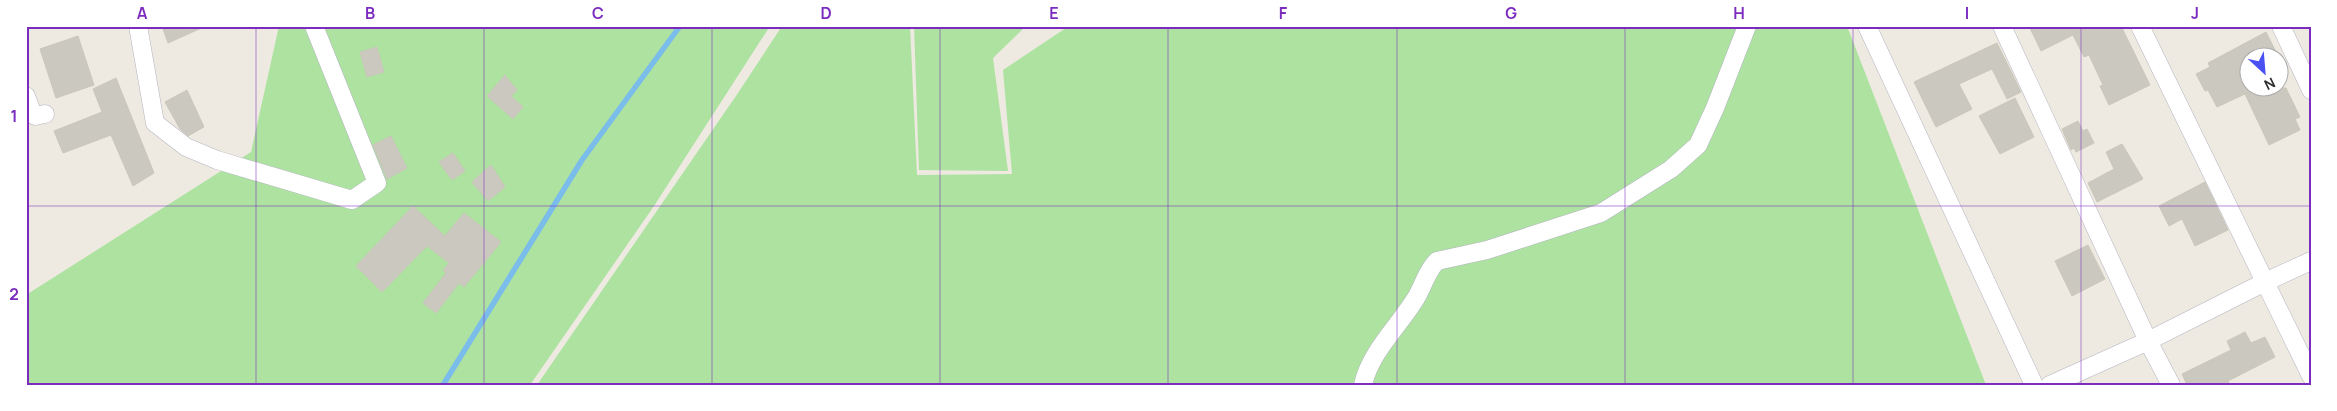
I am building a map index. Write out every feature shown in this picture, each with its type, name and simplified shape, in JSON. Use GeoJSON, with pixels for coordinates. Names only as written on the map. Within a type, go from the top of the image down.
{"type":"FeatureCollection","features":[{"type":"Feature","properties":{"kind":"street"},"geometry":{"type":"LineString","coordinates":[[138,26],[155,123],[186,147],[217,160],[352,200],[377,183],[314,26]]}},
{"type":"Feature","properties":{"kind":"street"},"geometry":{"type":"LineString","coordinates":[[1363,385],[1366,373],[1377,354],[1410,309],[1437,261],[1487,250],[1601,213],[1663,174],[1687,156],[1698,145],[1715,108],[1747,26]]}},
{"type":"Feature","properties":{"kind":"street"},"geometry":{"type":"LineString","coordinates":[[2002,26],[2148,341],[2171,385]]}},
{"type":"Feature","properties":{"kind":"street"},"geometry":{"type":"LineString","coordinates":[[2140,26],[2311,376]]}},
{"type":"Feature","properties":{"kind":"street"},"geometry":{"type":"LineString","coordinates":[[2281,26],[2311,90]]}},
{"type":"Feature","properties":{"kind":"street"},"geometry":{"type":"LineString","coordinates":[[1870,27],[2034,385]]}},
{"type":"Feature","properties":{"kind":"street"},"geometry":{"type":"LineString","coordinates":[[26,96],[32,113],[35,116],[45,114]]}},
{"type":"Feature","properties":{"kind":"street"},"geometry":{"type":"LineString","coordinates":[[2050,385],[2148,341],[2311,261]]}},
{"type":"Feature","properties":{"kind":"green space"},"geometry":{"type":"Polygon","coordinates":[[[279,26],[770,26],[654,206],[530,385],[26,385],[26,295],[251,152],[279,26]]]}},
{"type":"Feature","properties":{"kind":"green space"},"geometry":{"type":"Polygon","coordinates":[[[782,26],[910,26],[917,175],[1012,174],[1003,70],[1069,26],[1847,26],[1986,385],[537,385],[782,26]]]}},
{"type":"Feature","properties":{"kind":"green space"},"geometry":{"type":"Polygon","coordinates":[[[914,26],[1026,26],[993,58],[1008,171],[919,170],[914,26]]]}},
{"type":"Feature","properties":{"kind":"building"},"geometry":{"type":"Polygon","coordinates":[[[162,26],[206,26],[168,43],[162,26]]]}},
{"type":"Feature","properties":{"kind":"building"},"geometry":{"type":"Polygon","coordinates":[[[2029,26],[2091,26],[2041,51],[2029,26]]]}},
{"type":"Feature","properties":{"kind":"building"},"geometry":{"type":"Polygon","coordinates":[[[2091,26],[2121,26],[2150,85],[2109,105],[2100,86],[2103,85],[2089,55],[2084,57],[2073,35],[2091,26]]]}},
{"type":"Feature","properties":{"kind":"building"},"geometry":{"type":"Polygon","coordinates":[[[2266,32],[2274,48],[2240,48],[2240,96],[2217,107],[2208,90],[2205,91],[2196,74],[2210,67],[2208,63],[2266,32]]]}},
{"type":"Feature","properties":{"kind":"building"},"geometry":{"type":"Polygon","coordinates":[[[78,36],[94,85],[56,98],[40,49],[78,36]]]}},
{"type":"Feature","properties":{"kind":"building"},"geometry":{"type":"Polygon","coordinates":[[[1997,43],[2021,92],[2007,99],[1992,69],[1959,84],[1972,109],[1936,127],[1914,82],[1997,43]]]}},
{"type":"Feature","properties":{"kind":"building"},"geometry":{"type":"Polygon","coordinates":[[[377,47],[384,72],[367,77],[360,52],[377,47]]]}},
{"type":"Feature","properties":{"kind":"building"},"geometry":{"type":"Polygon","coordinates":[[[505,75],[517,90],[511,96],[523,107],[513,119],[487,96],[505,75]]]}},
{"type":"Feature","properties":{"kind":"building"},"geometry":{"type":"Polygon","coordinates":[[[116,78],[154,173],[133,186],[111,135],[63,153],[54,131],[102,112],[93,89],[116,78]]]}},
{"type":"Feature","properties":{"kind":"building"},"geometry":{"type":"Polygon","coordinates":[[[187,90],[204,127],[188,136],[180,129],[165,102],[187,90]]]}},
{"type":"Feature","properties":{"kind":"building"},"geometry":{"type":"Polygon","coordinates":[[[2290,96],[2300,117],[2295,119],[2300,130],[2269,145],[2247,98],[2290,98],[2290,96]]]}},
{"type":"Feature","properties":{"kind":"building"},"geometry":{"type":"Polygon","coordinates":[[[2015,98],[2034,137],[2000,154],[1979,116],[2015,98]]]}},
{"type":"Feature","properties":{"kind":"building"},"geometry":{"type":"Polygon","coordinates":[[[2078,121],[2083,131],[2087,129],[2094,143],[2076,152],[2074,148],[2071,150],[2062,129],[2078,121]]]}},
{"type":"Feature","properties":{"kind":"building"},"geometry":{"type":"Polygon","coordinates":[[[391,136],[407,168],[387,179],[373,145],[391,136]]]}},
{"type":"Feature","properties":{"kind":"building"},"geometry":{"type":"Polygon","coordinates":[[[2122,144],[2143,179],[2097,202],[2088,183],[2114,169],[2106,152],[2122,144]]]}},
{"type":"Feature","properties":{"kind":"building"},"geometry":{"type":"Polygon","coordinates":[[[453,153],[465,171],[452,180],[439,162],[453,153]]]}},
{"type":"Feature","properties":{"kind":"building"},"geometry":{"type":"Polygon","coordinates":[[[491,165],[505,187],[488,201],[472,182],[491,165]]]}},
{"type":"Feature","properties":{"kind":"building"},"geometry":{"type":"Polygon","coordinates":[[[2205,182],[2228,230],[2195,246],[2182,219],[2169,226],[2159,206],[2205,182]]]}},
{"type":"Feature","properties":{"kind":"building"},"geometry":{"type":"Polygon","coordinates":[[[413,206],[445,236],[464,213],[501,242],[464,287],[459,283],[436,313],[423,303],[446,273],[443,270],[449,263],[427,246],[382,292],[356,266],[413,206]]]}},
{"type":"Feature","properties":{"kind":"building"},"geometry":{"type":"Polygon","coordinates":[[[2088,245],[2105,279],[2072,296],[2055,261],[2088,245]]]}},
{"type":"Feature","properties":{"kind":"building"},"geometry":{"type":"Polygon","coordinates":[[[2245,332],[2251,343],[2265,337],[2275,357],[2228,381],[2230,385],[2187,385],[2182,374],[2231,350],[2227,341],[2245,332]]]}},
{"type":"Feature","properties":{"kind":"waterway"},"geometry":{"type":"LineString","coordinates":[[443,385],[582,160],[680,26]]}}]}
